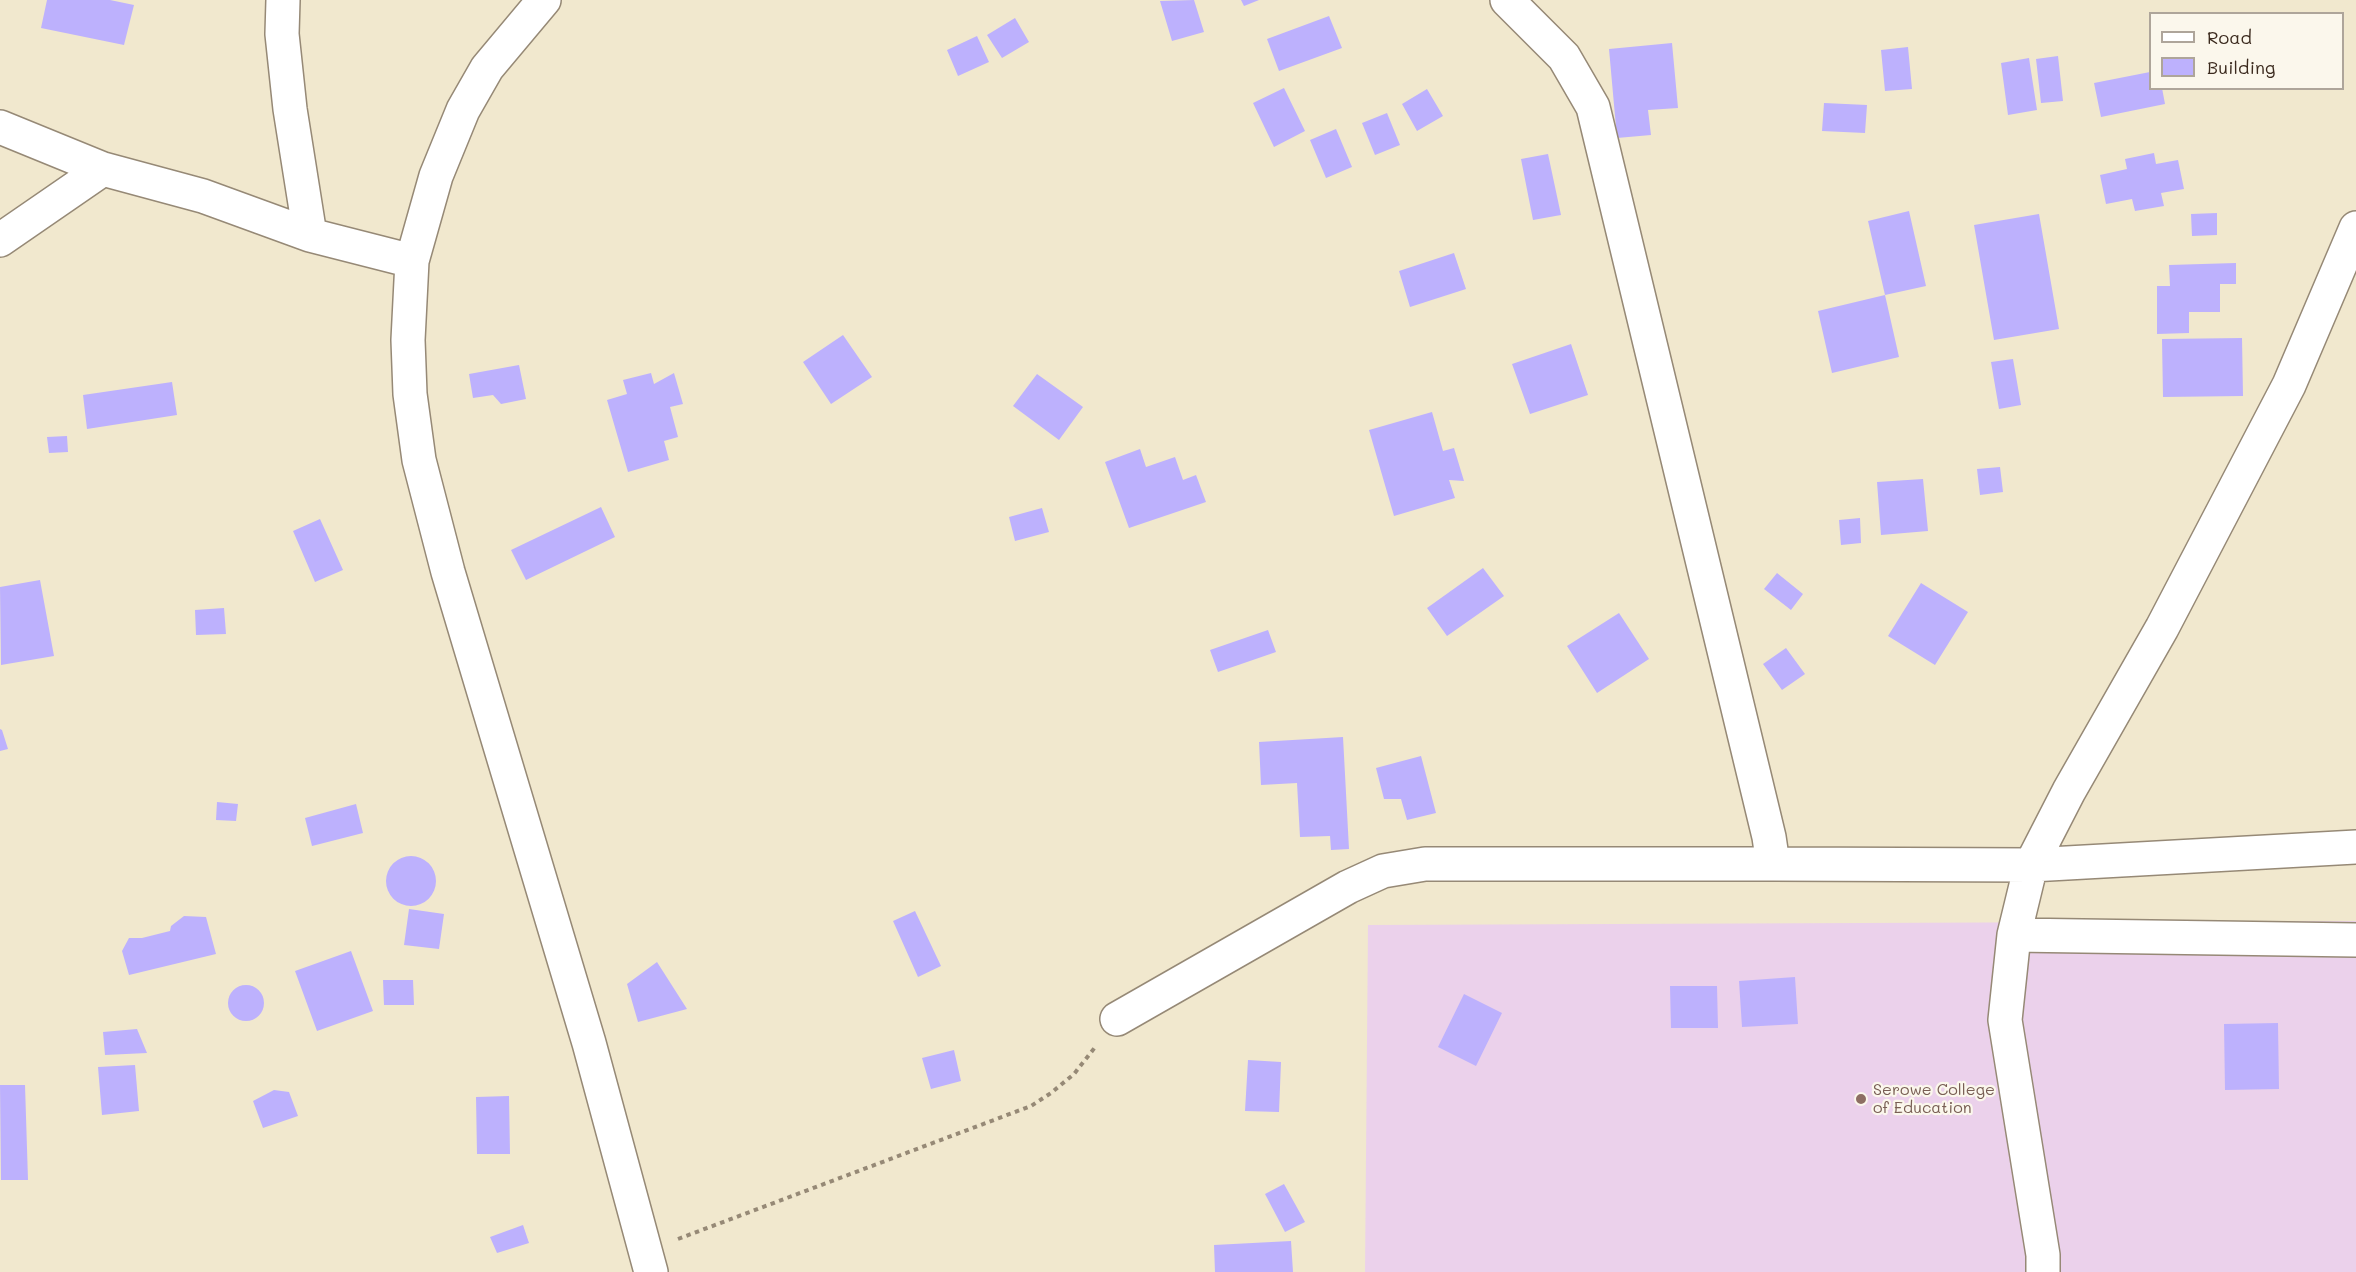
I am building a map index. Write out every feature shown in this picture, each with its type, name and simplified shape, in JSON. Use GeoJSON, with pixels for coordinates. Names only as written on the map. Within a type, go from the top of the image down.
{"type":"FeatureCollection","features":[{"type":"Feature","properties":{"kind":"street"},"geometry":{"type":"LineString","coordinates":[[283,0],[282,34],[290,109],[309,236]]}},
{"type":"Feature","properties":{"kind":"street"},"geometry":{"type":"LineString","coordinates":[[543,0],[487,69],[463,110],[436,176],[412,261],[408,340],[410,383],[419,460],[448,572],[589,1043],[648,1262]]}},
{"type":"Feature","properties":{"kind":"street"},"geometry":{"type":"LineString","coordinates":[[1507,0],[1564,57],[1593,107],[1766,825],[1773,864]]}},
{"type":"Feature","properties":{"kind":"street"},"geometry":{"type":"LineString","coordinates":[[0,126],[103,169],[203,196],[309,236],[412,261]]}},
{"type":"Feature","properties":{"kind":"street"},"geometry":{"type":"LineString","coordinates":[[0,240],[103,169]]}},
{"type":"Feature","properties":{"kind":"street"},"geometry":{"type":"LineString","coordinates":[[2043,1272],[2043,1255],[2005,1020],[2014,935],[2031,866],[2069,791],[2162,628],[2289,385],[2356,228]]}},
{"type":"Feature","properties":{"kind":"street"},"geometry":{"type":"LineString","coordinates":[[1117,1019],[1348,887],[1383,870],[1425,864],[2031,866],[2356,847]]}},
{"type":"Feature","properties":{"kind":"street"},"geometry":{"type":"LineString","coordinates":[[2014,935],[2356,940]]}},
{"type":"Feature","properties":{"kind":"path"},"geometry":{"type":"LineString","coordinates":[[648,1262],[1030,1106],[1074,1074],[1117,1019]]}},
{"type":"Feature","properties":{"kind":"shaded area","name":"Serowe College of Education"},"geometry":{"type":"Polygon","coordinates":[[[2356,921],[2356,1272],[1365,1272],[1368,925],[2356,921]]]}},
{"type":"Feature","properties":{"kind":"building"},"geometry":{"type":"Polygon","coordinates":[[[47,0],[110,0],[134,5],[124,45],[41,28],[47,0]]]}},
{"type":"Feature","properties":{"kind":"building"},"geometry":{"type":"Polygon","coordinates":[[[1194,0],[1204,32],[1172,41],[1160,1],[1194,0]]]}},
{"type":"Feature","properties":{"kind":"building"},"geometry":{"type":"Polygon","coordinates":[[[1241,0],[1259,0],[1244,6],[1241,0]]]}},
{"type":"Feature","properties":{"kind":"building"},"geometry":{"type":"Polygon","coordinates":[[[1329,16],[1342,48],[1279,71],[1267,39],[1329,16]]]}},
{"type":"Feature","properties":{"kind":"building"},"geometry":{"type":"Polygon","coordinates":[[[1015,18],[1029,42],[1002,58],[987,35],[1015,18]]]}},
{"type":"Feature","properties":{"kind":"building"},"geometry":{"type":"Polygon","coordinates":[[[977,36],[989,62],[958,76],[947,50],[977,36]]]}},
{"type":"Feature","properties":{"kind":"building"},"geometry":{"type":"Polygon","coordinates":[[[1672,43],[1678,108],[1648,110],[1651,135],[1617,138],[1609,49],[1672,43]]]}},
{"type":"Feature","properties":{"kind":"building"},"geometry":{"type":"Polygon","coordinates":[[[1908,47],[1912,89],[1885,91],[1881,50],[1908,47]]]}},
{"type":"Feature","properties":{"kind":"building"},"geometry":{"type":"Polygon","coordinates":[[[2058,56],[2063,101],[2041,103],[2036,59],[2058,56]]]}},
{"type":"Feature","properties":{"kind":"building"},"geometry":{"type":"Polygon","coordinates":[[[2029,58],[2037,110],[2008,115],[2001,63],[2029,58]]]}},
{"type":"Feature","properties":{"kind":"building"},"geometry":{"type":"Polygon","coordinates":[[[2149,72],[2149,90],[2162,90],[2165,104],[2101,117],[2094,83],[2149,72]]]}},
{"type":"Feature","properties":{"kind":"building"},"geometry":{"type":"Polygon","coordinates":[[[1284,88],[1305,131],[1274,147],[1253,103],[1284,88]]]}},
{"type":"Feature","properties":{"kind":"building"},"geometry":{"type":"Polygon","coordinates":[[[1427,89],[1443,116],[1417,131],[1402,104],[1427,89]]]}},
{"type":"Feature","properties":{"kind":"building"},"geometry":{"type":"Polygon","coordinates":[[[1824,103],[1867,105],[1865,133],[1822,131],[1824,103]]]}},
{"type":"Feature","properties":{"kind":"building"},"geometry":{"type":"Polygon","coordinates":[[[1387,113],[1400,145],[1375,155],[1362,123],[1387,113]]]}},
{"type":"Feature","properties":{"kind":"building"},"geometry":{"type":"Polygon","coordinates":[[[1336,129],[1352,167],[1326,178],[1310,140],[1336,129]]]}},
{"type":"Feature","properties":{"kind":"building"},"geometry":{"type":"Polygon","coordinates":[[[2154,153],[2156,164],[2178,160],[2184,189],[2161,193],[2164,206],[2135,211],[2132,199],[2106,204],[2100,175],[2127,169],[2125,159],[2154,153]]]}},
{"type":"Feature","properties":{"kind":"building"},"geometry":{"type":"Polygon","coordinates":[[[1548,154],[1561,215],[1533,220],[1521,159],[1548,154]]]}},
{"type":"Feature","properties":{"kind":"building"},"geometry":{"type":"Polygon","coordinates":[[[1909,211],[1926,286],[1885,295],[1868,221],[1909,211]]]}},
{"type":"Feature","properties":{"kind":"building"},"geometry":{"type":"Polygon","coordinates":[[[2217,213],[2217,235],[2192,236],[2191,214],[2217,213]]]}},
{"type":"Feature","properties":{"kind":"building"},"geometry":{"type":"Polygon","coordinates":[[[2039,214],[2059,329],[1994,340],[1974,225],[2039,214]]]}},
{"type":"Feature","properties":{"kind":"building"},"geometry":{"type":"Polygon","coordinates":[[[1454,253],[1466,289],[1410,307],[1399,271],[1454,253]]]}},
{"type":"Feature","properties":{"kind":"building"},"geometry":{"type":"Polygon","coordinates":[[[2236,263],[2236,284],[2220,284],[2220,312],[2189,312],[2189,333],[2157,334],[2157,286],[2170,286],[2169,265],[2236,263]]]}},
{"type":"Feature","properties":{"kind":"building"},"geometry":{"type":"Polygon","coordinates":[[[1885,295],[1899,357],[1832,373],[1818,311],[1885,295]]]}},
{"type":"Feature","properties":{"kind":"building"},"geometry":{"type":"Polygon","coordinates":[[[843,335],[872,377],[831,404],[803,362],[843,335]]]}},
{"type":"Feature","properties":{"kind":"building"},"geometry":{"type":"Polygon","coordinates":[[[2242,338],[2243,396],[2163,397],[2162,339],[2242,338]]]}},
{"type":"Feature","properties":{"kind":"building"},"geometry":{"type":"Polygon","coordinates":[[[1571,344],[1588,395],[1530,414],[1512,364],[1571,344]]]}},
{"type":"Feature","properties":{"kind":"building"},"geometry":{"type":"Polygon","coordinates":[[[2013,359],[2021,405],[1999,409],[1991,362],[2013,359]]]}},
{"type":"Feature","properties":{"kind":"building"},"geometry":{"type":"Polygon","coordinates":[[[519,365],[526,399],[501,404],[493,395],[473,398],[469,374],[519,365]]]}},
{"type":"Feature","properties":{"kind":"building"},"geometry":{"type":"Polygon","coordinates":[[[651,373],[654,384],[674,373],[683,404],[670,407],[678,437],[664,441],[669,460],[628,472],[607,400],[627,394],[623,380],[651,373]]]}},
{"type":"Feature","properties":{"kind":"building"},"geometry":{"type":"Polygon","coordinates":[[[1037,374],[1083,407],[1059,440],[1013,406],[1037,374]]]}},
{"type":"Feature","properties":{"kind":"building"},"geometry":{"type":"Polygon","coordinates":[[[172,382],[177,415],[87,429],[83,395],[172,382]]]}},
{"type":"Feature","properties":{"kind":"building"},"geometry":{"type":"Polygon","coordinates":[[[1432,412],[1443,451],[1454,448],[1464,481],[1449,480],[1455,498],[1394,516],[1369,430],[1432,412]]]}},
{"type":"Feature","properties":{"kind":"building"},"geometry":{"type":"Polygon","coordinates":[[[67,436],[68,452],[49,453],[47,437],[67,436]]]}},
{"type":"Feature","properties":{"kind":"building"},"geometry":{"type":"Polygon","coordinates":[[[1140,449],[1146,467],[1175,457],[1183,480],[1196,475],[1206,502],[1129,528],[1105,462],[1140,449]]]}},
{"type":"Feature","properties":{"kind":"building"},"geometry":{"type":"Polygon","coordinates":[[[2000,467],[2003,492],[1980,495],[1977,469],[2000,467]]]}},
{"type":"Feature","properties":{"kind":"building"},"geometry":{"type":"Polygon","coordinates":[[[1923,479],[1928,531],[1881,535],[1877,482],[1923,479]]]}},
{"type":"Feature","properties":{"kind":"building"},"geometry":{"type":"Polygon","coordinates":[[[601,507],[615,537],[526,580],[511,550],[601,507]]]}},
{"type":"Feature","properties":{"kind":"building"},"geometry":{"type":"Polygon","coordinates":[[[1042,508],[1049,532],[1015,541],[1009,517],[1042,508]]]}},
{"type":"Feature","properties":{"kind":"building"},"geometry":{"type":"Polygon","coordinates":[[[1860,518],[1861,543],[1841,545],[1839,520],[1860,518]]]}},
{"type":"Feature","properties":{"kind":"building"},"geometry":{"type":"Polygon","coordinates":[[[320,519],[343,570],[315,582],[293,531],[320,519]]]}},
{"type":"Feature","properties":{"kind":"building"},"geometry":{"type":"Polygon","coordinates":[[[1483,568],[1504,596],[1447,636],[1427,608],[1483,568]]]}},
{"type":"Feature","properties":{"kind":"building"},"geometry":{"type":"Polygon","coordinates":[[[1777,573],[1803,594],[1791,610],[1764,589],[1777,573]]]}},
{"type":"Feature","properties":{"kind":"building"},"geometry":{"type":"Polygon","coordinates":[[[40,580],[54,656],[1,665],[0,587],[40,580]]]}},
{"type":"Feature","properties":{"kind":"building"},"geometry":{"type":"Polygon","coordinates":[[[1921,583],[1968,612],[1935,665],[1888,636],[1921,583]]]}},
{"type":"Feature","properties":{"kind":"building"},"geometry":{"type":"Polygon","coordinates":[[[224,608],[226,634],[196,635],[195,610],[224,608]]]}},
{"type":"Feature","properties":{"kind":"building"},"geometry":{"type":"Polygon","coordinates":[[[1619,613],[1649,659],[1597,693],[1567,646],[1619,613]]]}},
{"type":"Feature","properties":{"kind":"building"},"geometry":{"type":"Polygon","coordinates":[[[1268,630],[1276,652],[1218,672],[1210,650],[1268,630]]]}},
{"type":"Feature","properties":{"kind":"building"},"geometry":{"type":"Polygon","coordinates":[[[1786,648],[1805,674],[1782,690],[1763,664],[1786,648]]]}},
{"type":"Feature","properties":{"kind":"building"},"geometry":{"type":"Polygon","coordinates":[[[0,729],[8,749],[0,751],[0,729]]]}},
{"type":"Feature","properties":{"kind":"building"},"geometry":{"type":"Polygon","coordinates":[[[1343,737],[1349,849],[1331,850],[1330,836],[1300,837],[1297,783],[1261,785],[1259,742],[1343,737]]]}},
{"type":"Feature","properties":{"kind":"building"},"geometry":{"type":"Polygon","coordinates":[[[1421,756],[1436,813],[1407,820],[1401,799],[1384,799],[1376,768],[1421,756]]]}},
{"type":"Feature","properties":{"kind":"building"},"geometry":{"type":"Polygon","coordinates":[[[217,802],[238,804],[236,821],[216,820],[217,802]]]}},
{"type":"Feature","properties":{"kind":"building"},"geometry":{"type":"Polygon","coordinates":[[[356,804],[363,833],[312,846],[305,818],[356,804]]]}},
{"type":"Feature","properties":{"kind":"building"},"geometry":{"type":"Polygon","coordinates":[[[406,856],[416,856],[429,863],[436,876],[436,886],[429,899],[416,906],[406,906],[397,902],[390,895],[386,886],[386,876],[390,867],[397,860],[406,856]]]}},
{"type":"Feature","properties":{"kind":"building"},"geometry":{"type":"Polygon","coordinates":[[[409,909],[444,914],[439,949],[404,945],[409,909]]]}},
{"type":"Feature","properties":{"kind":"building"},"geometry":{"type":"Polygon","coordinates":[[[915,911],[941,966],[918,977],[893,921],[915,911]]]}},
{"type":"Feature","properties":{"kind":"building"},"geometry":{"type":"Polygon","coordinates":[[[184,916],[206,917],[216,954],[129,975],[122,951],[129,938],[142,938],[170,931],[171,926],[184,916]]]}},
{"type":"Feature","properties":{"kind":"building"},"geometry":{"type":"Polygon","coordinates":[[[351,951],[373,1011],[317,1031],[295,971],[351,951]]]}},
{"type":"Feature","properties":{"kind":"building"},"geometry":{"type":"Polygon","coordinates":[[[657,962],[687,1009],[638,1022],[627,984],[657,962]]]}},
{"type":"Feature","properties":{"kind":"building"},"geometry":{"type":"Polygon","coordinates":[[[1795,977],[1798,1024],[1742,1027],[1739,981],[1795,977]]]}},
{"type":"Feature","properties":{"kind":"building"},"geometry":{"type":"Polygon","coordinates":[[[383,980],[413,980],[414,1005],[384,1005],[383,980]]]}},
{"type":"Feature","properties":{"kind":"building"},"geometry":{"type":"Polygon","coordinates":[[[246,985],[259,990],[264,1003],[259,1016],[246,1021],[233,1016],[228,1003],[233,990],[246,985]]]}},
{"type":"Feature","properties":{"kind":"building"},"geometry":{"type":"Polygon","coordinates":[[[1670,986],[1717,986],[1718,1028],[1671,1028],[1670,986]]]}},
{"type":"Feature","properties":{"kind":"building"},"geometry":{"type":"Polygon","coordinates":[[[1464,994],[1502,1013],[1476,1066],[1438,1047],[1464,994]]]}},
{"type":"Feature","properties":{"kind":"building"},"geometry":{"type":"Polygon","coordinates":[[[2278,1023],[2279,1089],[2225,1090],[2224,1024],[2278,1023]]]}},
{"type":"Feature","properties":{"kind":"building"},"geometry":{"type":"Polygon","coordinates":[[[137,1029],[147,1053],[105,1055],[103,1032],[137,1029]]]}},
{"type":"Feature","properties":{"kind":"building"},"geometry":{"type":"Polygon","coordinates":[[[954,1050],[961,1081],[931,1089],[922,1058],[954,1050]]]}},
{"type":"Feature","properties":{"kind":"building"},"geometry":{"type":"Polygon","coordinates":[[[1248,1060],[1281,1062],[1279,1112],[1245,1111],[1248,1060]]]}},
{"type":"Feature","properties":{"kind":"building"},"geometry":{"type":"Polygon","coordinates":[[[135,1065],[139,1111],[102,1115],[98,1067],[135,1065]]]}},
{"type":"Feature","properties":{"kind":"building"},"geometry":{"type":"Polygon","coordinates":[[[0,1085],[25,1085],[28,1180],[1,1180],[0,1085]]]}},
{"type":"Feature","properties":{"kind":"building"},"geometry":{"type":"Polygon","coordinates":[[[274,1090],[289,1092],[298,1116],[263,1128],[253,1101],[274,1090]]]}},
{"type":"Feature","properties":{"kind":"building"},"geometry":{"type":"Polygon","coordinates":[[[509,1096],[510,1154],[477,1154],[476,1097],[509,1096]]]}},
{"type":"Feature","properties":{"kind":"building"},"geometry":{"type":"Polygon","coordinates":[[[1284,1184],[1305,1222],[1285,1232],[1265,1194],[1284,1184]]]}},
{"type":"Feature","properties":{"kind":"building"},"geometry":{"type":"Polygon","coordinates":[[[523,1225],[529,1243],[497,1253],[490,1237],[523,1225]]]}},
{"type":"Feature","properties":{"kind":"building"},"geometry":{"type":"Polygon","coordinates":[[[1291,1241],[1293,1272],[1215,1272],[1214,1245],[1291,1241]]]}},
{"type":"Feature","properties":{"kind":"place","name":"Serowe College of Education"},"geometry":{"type":"Point","coordinates":[1861,1099]}}]}
